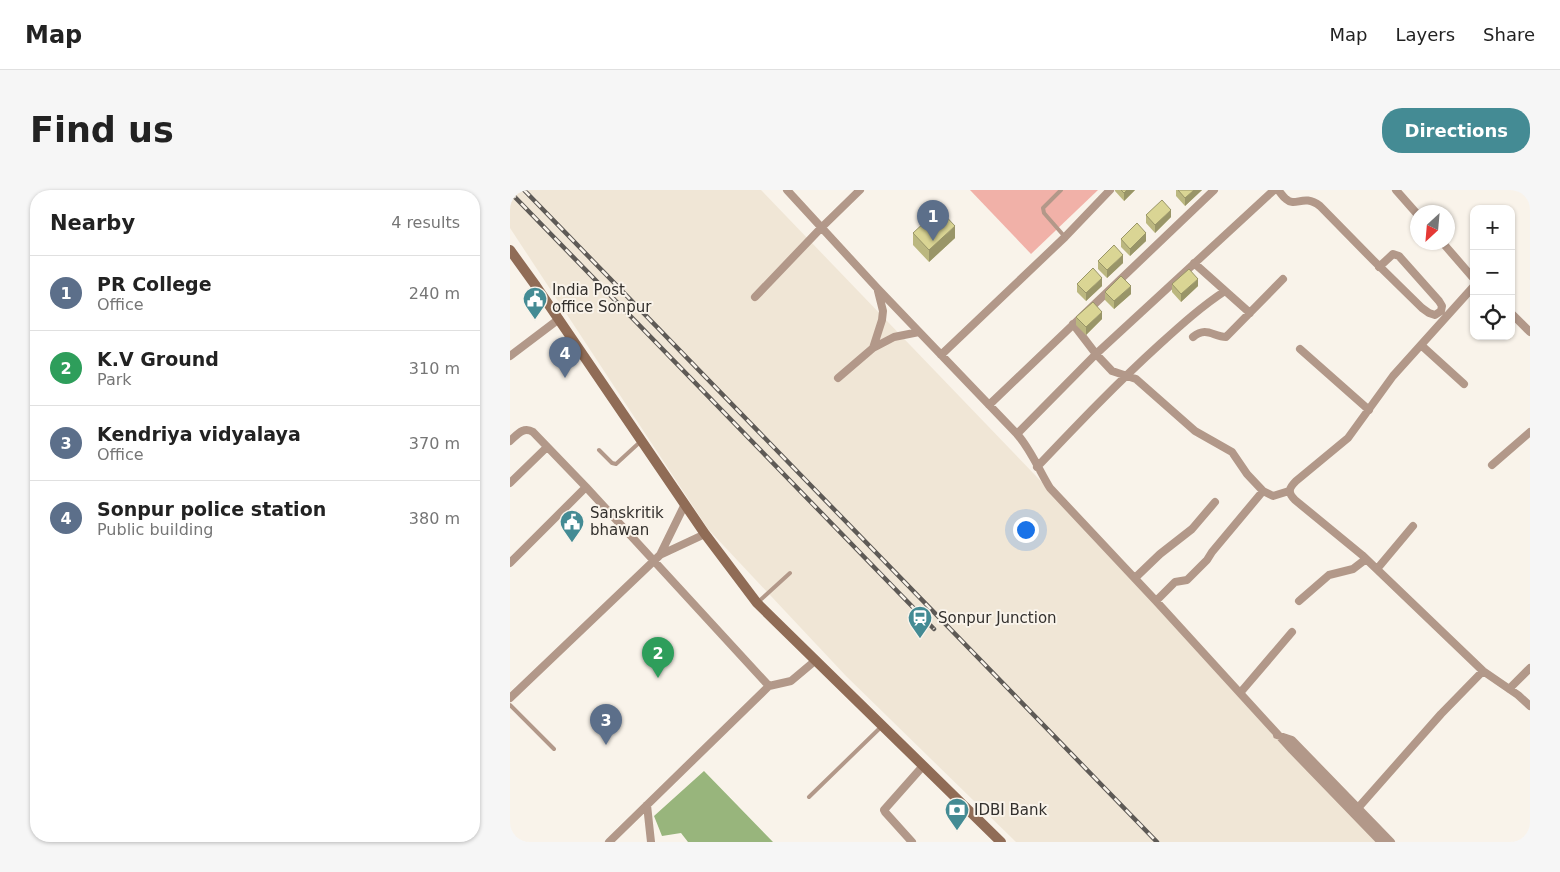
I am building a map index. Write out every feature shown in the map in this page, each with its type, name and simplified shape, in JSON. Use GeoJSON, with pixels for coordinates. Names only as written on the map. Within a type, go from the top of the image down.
{"type":"FeatureCollection","features":[{"type":"Feature","properties":{"kind":"main road"},"geometry":{"type":"LineString","coordinates":[[510,250],[705,534],[757,603],[1001,842]]}},
{"type":"Feature","properties":{"kind":"street"},"geometry":{"type":"LineString","coordinates":[[787,190],[878,289],[1017,434],[1028,447],[1037,467],[1050,488],[1135,578],[1277,735],[1381,842]]}},
{"type":"Feature","properties":{"kind":"street"},"geometry":{"type":"LineString","coordinates":[[755,297],[860,190]]}},
{"type":"Feature","properties":{"kind":"street"},"geometry":{"type":"LineString","coordinates":[[942,355],[1065,237],[1110,190]]}},
{"type":"Feature","properties":{"kind":"street"},"geometry":{"type":"LineString","coordinates":[[989,405],[1214,190]]}},
{"type":"Feature","properties":{"kind":"street"},"geometry":{"type":"LineString","coordinates":[[1017,434],[1096,354],[1274,190]]}},
{"type":"Feature","properties":{"kind":"street"},"geometry":{"type":"LineString","coordinates":[[1278,190],[1290,202],[1307,199],[1313,201],[1380,266],[1429,313],[1435,315],[1441,311],[1442,306],[1439,301],[1399,256],[1393,254],[1380,266]]}},
{"type":"Feature","properties":{"kind":"street"},"geometry":{"type":"LineString","coordinates":[[1396,190],[1410,206]]}},
{"type":"Feature","properties":{"kind":"street"},"geometry":{"type":"LineString","coordinates":[[1449,250],[1470,274]]}},
{"type":"Feature","properties":{"kind":"street"},"geometry":{"type":"LineString","coordinates":[[1194,263],[1250,313]]}},
{"type":"Feature","properties":{"kind":"street"},"geometry":{"type":"LineString","coordinates":[[1193,337],[1199,332],[1204,332],[1226,337],[1283,279]]}},
{"type":"Feature","properties":{"kind":"street"},"geometry":{"type":"LineString","coordinates":[[873,348],[883,311],[878,289]]}},
{"type":"Feature","properties":{"kind":"street"},"geometry":{"type":"LineString","coordinates":[[1470,290],[1392,376],[1348,438],[1296,480],[1289,491],[1295,500],[1377,569],[1483,671],[1530,706]]}},
{"type":"Feature","properties":{"kind":"street"},"geometry":{"type":"LineString","coordinates":[[1037,467],[1126,375],[1180,326],[1225,291]]}},
{"type":"Feature","properties":{"kind":"street"},"geometry":{"type":"LineString","coordinates":[[1515,317],[1530,332]]}},
{"type":"Feature","properties":{"kind":"street"},"geometry":{"type":"LineString","coordinates":[[510,356],[559,319]]}},
{"type":"Feature","properties":{"kind":"street"},"geometry":{"type":"LineString","coordinates":[[1073,324],[1112,371],[1136,379],[1195,431],[1232,452],[1247,474],[1263,491],[1273,496],[1289,491]]}},
{"type":"Feature","properties":{"kind":"street"},"geometry":{"type":"LineString","coordinates":[[838,378],[873,348],[894,337],[919,332]]}},
{"type":"Feature","properties":{"kind":"street"},"geometry":{"type":"LineString","coordinates":[[1421,345],[1464,384]]}},
{"type":"Feature","properties":{"kind":"street"},"geometry":{"type":"LineString","coordinates":[[1300,349],[1369,410]]}},
{"type":"Feature","properties":{"kind":"street"},"geometry":{"type":"LineString","coordinates":[[510,441],[523,430],[526,429],[533,432],[657,558],[769,686]]}},
{"type":"Feature","properties":{"kind":"street"},"geometry":{"type":"LineString","coordinates":[[1492,465],[1530,432]]}},
{"type":"Feature","properties":{"kind":"street"},"geometry":{"type":"LineString","coordinates":[[510,483],[548,447]]}},
{"type":"Feature","properties":{"kind":"street"},"geometry":{"type":"LineString","coordinates":[[510,562],[586,487]]}},
{"type":"Feature","properties":{"kind":"street"},"geometry":{"type":"LineString","coordinates":[[1156,601],[1175,582],[1187,580],[1205,563],[1263,491]]}},
{"type":"Feature","properties":{"kind":"street"},"geometry":{"type":"LineString","coordinates":[[1135,578],[1160,554],[1192,529],[1215,502]]}},
{"type":"Feature","properties":{"kind":"street"},"geometry":{"type":"LineString","coordinates":[[657,558],[685,504]]}},
{"type":"Feature","properties":{"kind":"street"},"geometry":{"type":"LineString","coordinates":[[1377,569],[1413,526]]}},
{"type":"Feature","properties":{"kind":"street"},"geometry":{"type":"LineString","coordinates":[[510,698],[657,558],[705,534]]}},
{"type":"Feature","properties":{"kind":"street"},"geometry":{"type":"LineString","coordinates":[[1299,601],[1329,575],[1353,569],[1366,559]]}},
{"type":"Feature","properties":{"kind":"street"},"geometry":{"type":"LineString","coordinates":[[1240,693],[1292,632]]}},
{"type":"Feature","properties":{"kind":"street"},"geometry":{"type":"LineString","coordinates":[[609,842],[769,686],[791,681],[816,660]]}},
{"type":"Feature","properties":{"kind":"street"},"geometry":{"type":"LineString","coordinates":[[1509,689],[1530,668]]}},
{"type":"Feature","properties":{"kind":"street"},"geometry":{"type":"LineString","coordinates":[[1358,808],[1435,720],[1483,671]]}},
{"type":"Feature","properties":{"kind":"street"},"geometry":{"type":"LineString","coordinates":[[1277,735],[1292,740],[1391,842]]}},
{"type":"Feature","properties":{"kind":"street"},"geometry":{"type":"LineString","coordinates":[[912,842],[884,810],[924,766]]}},
{"type":"Feature","properties":{"kind":"street"},"geometry":{"type":"LineString","coordinates":[[647,805],[651,842]]}},
{"type":"Feature","properties":{"kind":"lane"},"geometry":{"type":"LineString","coordinates":[[1062,190],[1043,208],[1044,213],[1065,237]]}},
{"type":"Feature","properties":{"kind":"lane"},"geometry":{"type":"LineString","coordinates":[[599,450],[612,463],[616,464],[642,441]]}},
{"type":"Feature","properties":{"kind":"lane"},"geometry":{"type":"LineString","coordinates":[[757,603],[790,573]]}},
{"type":"Feature","properties":{"kind":"lane"},"geometry":{"type":"LineString","coordinates":[[510,705],[554,749]]}},
{"type":"Feature","properties":{"kind":"lane"},"geometry":{"type":"LineString","coordinates":[[809,797],[882,726]]}},
{"type":"Feature","properties":{"kind":"shaded area"},"geometry":{"type":"Polygon","coordinates":[[[510,190],[761,190],[1384,842],[1016,842],[846,676],[708,529],[510,228],[510,190]]]}},
{"type":"Feature","properties":{"kind":"shaded area"},"geometry":{"type":"Polygon","coordinates":[[[970,190],[1098,190],[1031,254],[970,190]]]}},
{"type":"Feature","properties":{"kind":"shaded area"},"geometry":{"type":"Polygon","coordinates":[[[704,771],[773,842],[688,842],[681,833],[662,836],[654,816],[704,771]]]}},
{"type":"Feature","properties":{"kind":"building"},"geometry":{"type":"Polygon","coordinates":[[[1178,190],[1194,190],[1185,198],[1178,190]]]}},
{"type":"Feature","properties":{"kind":"building"},"geometry":{"type":"Polygon","coordinates":[[[1162,200],[1171,210],[1155,225],[1146,215],[1162,200]]]}},
{"type":"Feature","properties":{"kind":"building"},"geometry":{"type":"Polygon","coordinates":[[[939,209],[955,226],[929,250],[913,233],[939,209]]]}},
{"type":"Feature","properties":{"kind":"building"},"geometry":{"type":"Polygon","coordinates":[[[1137,223],[1146,233],[1130,249],[1121,239],[1137,223]]]}},
{"type":"Feature","properties":{"kind":"building"},"geometry":{"type":"Polygon","coordinates":[[[1114,245],[1123,255],[1107,270],[1098,261],[1114,245]]]}},
{"type":"Feature","properties":{"kind":"building"},"geometry":{"type":"Polygon","coordinates":[[[1093,268],[1102,278],[1086,293],[1077,284],[1093,268]]]}},
{"type":"Feature","properties":{"kind":"building"},"geometry":{"type":"Polygon","coordinates":[[[1189,269],[1198,279],[1181,294],[1172,284],[1189,269]]]}},
{"type":"Feature","properties":{"kind":"building"},"geometry":{"type":"Polygon","coordinates":[[[1121,276],[1131,286],[1114,301],[1105,292],[1121,276]]]}},
{"type":"Feature","properties":{"kind":"building"},"geometry":{"type":"Polygon","coordinates":[[[1093,302],[1102,312],[1086,327],[1076,317],[1093,302]]]}},
{"type":"Feature","properties":{"kind":"railway"},"geometry":{"type":"LineString","coordinates":[[524,190],[1157,842]]}},
{"type":"Feature","properties":{"kind":"railway"},"geometry":{"type":"LineString","coordinates":[[510,192],[934,629]]}},
{"type":"Feature","properties":{"kind":"place","name":"PR College"},"geometry":{"type":"Point","coordinates":[933,241]}},
{"type":"Feature","properties":{"kind":"place","name":"India Post office Sonpur"},"geometry":{"type":"Point","coordinates":[535,320]}},
{"type":"Feature","properties":{"kind":"place","name":"Sonpur police station"},"geometry":{"type":"Point","coordinates":[565,378]}},
{"type":"Feature","properties":{"kind":"place","name":"Sanskritik bhawan"},"geometry":{"type":"Point","coordinates":[572,543]}},
{"type":"Feature","properties":{"kind":"place","name":"Sonpur Junction"},"geometry":{"type":"Point","coordinates":[920,639]}},
{"type":"Feature","properties":{"kind":"place","name":"K.V Ground"},"geometry":{"type":"Point","coordinates":[658,678]}},
{"type":"Feature","properties":{"kind":"place","name":"Kendriya vidyalaya"},"geometry":{"type":"Point","coordinates":[606,745]}},
{"type":"Feature","properties":{"kind":"place","name":"IDBI Bank"},"geometry":{"type":"Point","coordinates":[957,831]}}]}
